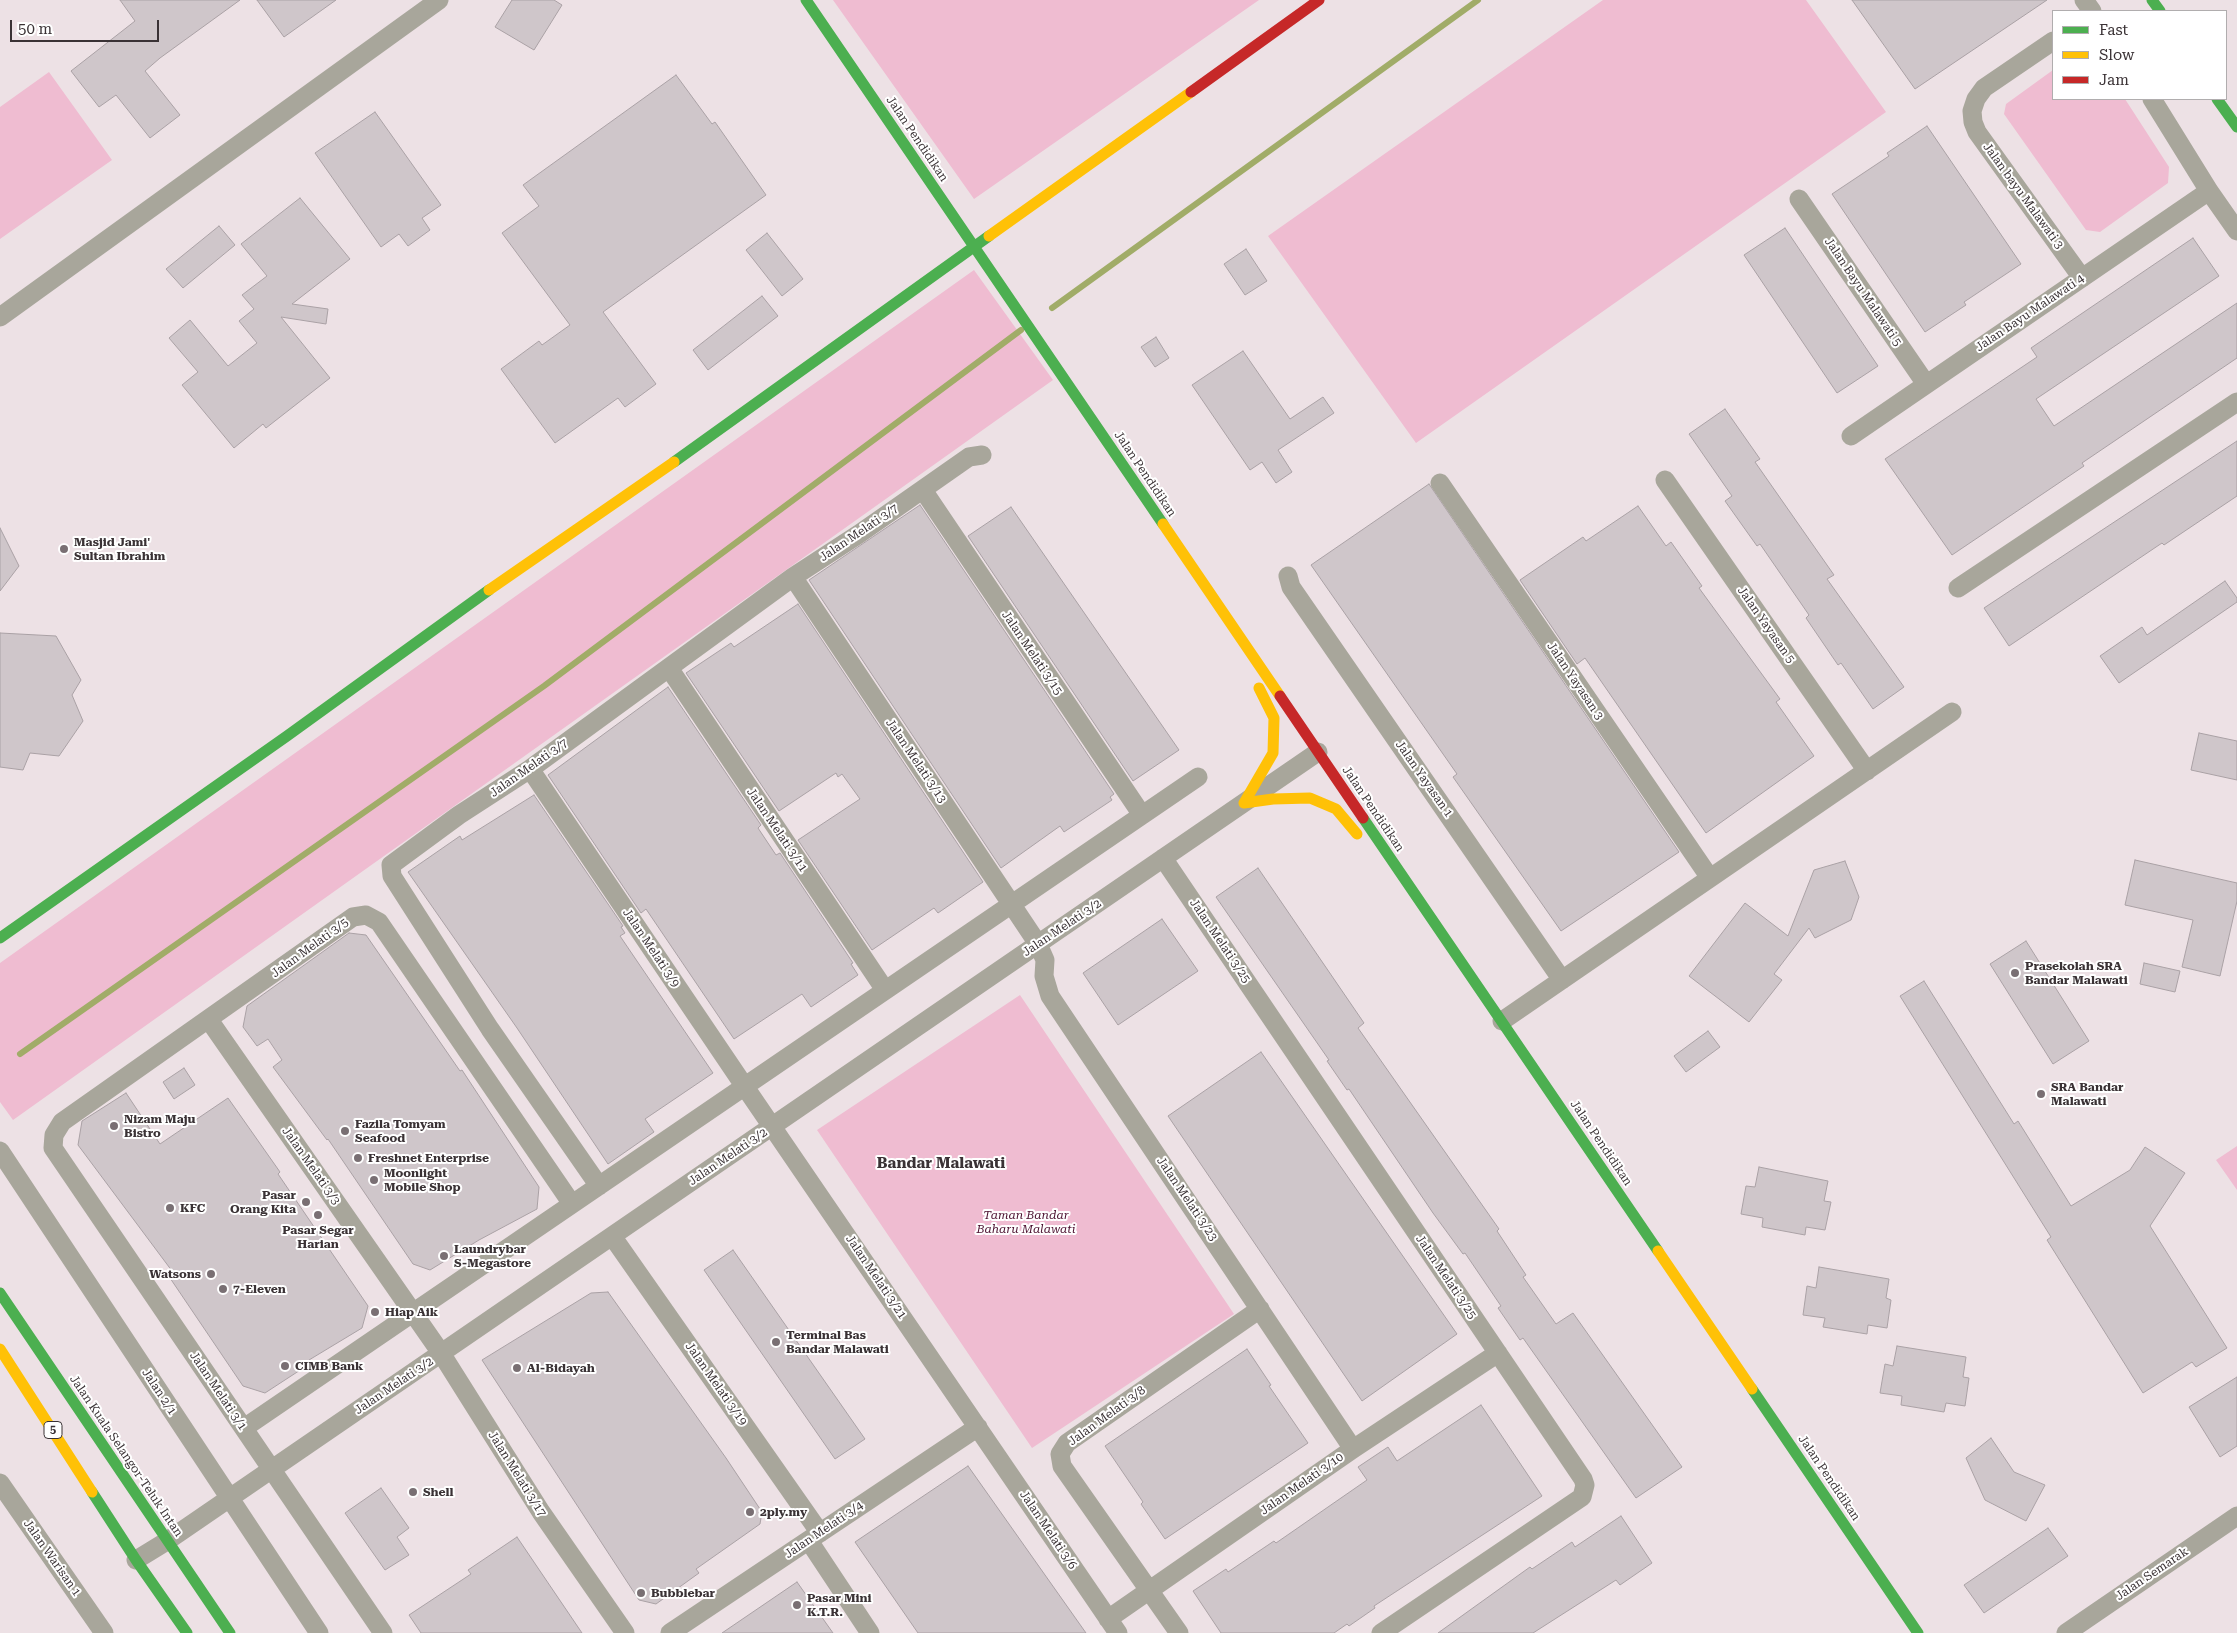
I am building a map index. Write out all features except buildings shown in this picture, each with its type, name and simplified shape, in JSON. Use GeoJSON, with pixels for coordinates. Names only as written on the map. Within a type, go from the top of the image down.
{"type":"FeatureCollection","features":[{"type":"Feature","properties":{"kind":"main road","name":"Jalan Pendidikan"},"geometry":{"type":"LineString","coordinates":[[806,0],[1918,1633]]}},
{"type":"Feature","properties":{"kind":"main road"},"geometry":{"type":"LineString","coordinates":[[0,938],[287,736],[447,618],[719,432],[974,246],[1318,0]]}},
{"type":"Feature","properties":{"kind":"main road"},"geometry":{"type":"LineString","coordinates":[[2218,100],[2237,128]]}},
{"type":"Feature","properties":{"kind":"main road"},"geometry":{"type":"LineString","coordinates":[[1232,626],[1255,680],[1268,702],[1274,718],[1275,736],[1272,753],[1264,771],[1244,803]]}},
{"type":"Feature","properties":{"kind":"main road"},"geometry":{"type":"LineString","coordinates":[[1244,803],[1310,798],[1336,809],[1367,845],[1415,894]]}},
{"type":"Feature","properties":{"kind":"main road","name":"Jalan Kuala Selangor-Teluk Intan"},"geometry":{"type":"LineString","coordinates":[[0,1293],[230,1633]]}},
{"type":"Feature","properties":{"kind":"main road","name":"5"},"geometry":{"type":"LineString","coordinates":[[0,1349],[136,1560],[186,1633]]}},
{"type":"Feature","properties":{"kind":"street"},"geometry":{"type":"LineString","coordinates":[[0,316],[440,0]]}},
{"type":"Feature","properties":{"kind":"street","name":"Jalan bayu Malawati 3"},"geometry":{"type":"LineString","coordinates":[[2052,42],[1984,88],[1976,99],[1972,111],[1973,122],[1977,132],[2082,278]]}},
{"type":"Feature","properties":{"kind":"street"},"geometry":{"type":"LineString","coordinates":[[2153,100],[2209,191],[2237,231]]}},
{"type":"Feature","properties":{"kind":"street","name":"Jalan Bayu Malawati 4"},"geometry":{"type":"LineString","coordinates":[[1852,436],[2209,191]]}},
{"type":"Feature","properties":{"kind":"street","name":"Jalan Bayu Malawati 5"},"geometry":{"type":"LineString","coordinates":[[1799,199],[1926,384]]}},
{"type":"Feature","properties":{"kind":"street"},"geometry":{"type":"LineString","coordinates":[[1958,588],[2237,402]]}},
{"type":"Feature","properties":{"kind":"street","name":"Jalan Melati 3/7"},"geometry":{"type":"LineString","coordinates":[[599,1186],[490,1029],[390,871],[391,865],[395,860],[530,769],[793,577],[969,457],[982,454]]}},
{"type":"Feature","properties":{"kind":"street","name":"Jalan Yayasan 5"},"geometry":{"type":"LineString","coordinates":[[1665,480],[1866,771]]}},
{"type":"Feature","properties":{"kind":"street","name":"Jalan Yayasan 3"},"geometry":{"type":"LineString","coordinates":[[1440,483],[1710,878]]}},
{"type":"Feature","properties":{"kind":"street","name":"Jalan Melati 3/15"},"geometry":{"type":"LineString","coordinates":[[922,490],[1142,815]]}},
{"type":"Feature","properties":{"kind":"street","name":"Jalan Yayasan 1"},"geometry":{"type":"LineString","coordinates":[[1288,576],[1290,587],[1562,980]]}},
{"type":"Feature","properties":{"kind":"street","name":"Jalan Melati 3/13"},"geometry":{"type":"LineString","coordinates":[[793,577],[1038,944]]}},
{"type":"Feature","properties":{"kind":"street","name":"Jalan Melati 3/11"},"geometry":{"type":"LineString","coordinates":[[669,668],[885,990]]}},
{"type":"Feature","properties":{"kind":"street"},"geometry":{"type":"LineString","coordinates":[[1502,1022],[1952,712]]}},
{"type":"Feature","properties":{"kind":"street","name":"Jalan Melati 3/2"},"geometry":{"type":"LineString","coordinates":[[136,1560],[167,1542],[1318,752]]}},
{"type":"Feature","properties":{"kind":"street","name":"Jalan Melati 3/9"},"geometry":{"type":"LineString","coordinates":[[530,769],[744,1087],[773,1126]]}},
{"type":"Feature","properties":{"kind":"street"},"geometry":{"type":"LineString","coordinates":[[244,1428],[1198,777]]}},
{"type":"Feature","properties":{"kind":"street","name":"Jalan Melati 3/25"},"geometry":{"type":"LineString","coordinates":[[1164,858],[1583,1479],[1585,1491],[1582,1497],[1381,1633]]}},
{"type":"Feature","properties":{"kind":"street","name":"Jalan Melati 3/5"},"geometry":{"type":"LineString","coordinates":[[53,1148],[54,1135],[62,1122],[353,917],[366,915],[379,922],[572,1204]]}},
{"type":"Feature","properties":{"kind":"street","name":"Jalan Melati 3/23"},"geometry":{"type":"LineString","coordinates":[[1038,944],[1045,960],[1044,976],[1050,996],[1353,1449]]}},
{"type":"Feature","properties":{"kind":"street","name":"Jalan Melati 3/3"},"geometry":{"type":"LineString","coordinates":[[209,1020],[412,1313]]}},
{"type":"Feature","properties":{"kind":"street","name":"Jalan Melati 3/21"},"geometry":{"type":"LineString","coordinates":[[773,1126],[978,1427]]}},
{"type":"Feature","properties":{"kind":"street","name":"Jalan Melati 3/1"},"geometry":{"type":"LineString","coordinates":[[53,1148],[383,1633]]}},
{"type":"Feature","properties":{"kind":"street","name":"Jalan 2/1"},"geometry":{"type":"LineString","coordinates":[[0,1151],[319,1633]]}},
{"type":"Feature","properties":{"kind":"street","name":"Jalan Melati 3/19"},"geometry":{"type":"LineString","coordinates":[[612,1236],[814,1537],[870,1633]]}},
{"type":"Feature","properties":{"kind":"street","name":"Jalan Melati 3/8"},"geometry":{"type":"LineString","coordinates":[[1179,1633],[1062,1466],[1060,1454],[1067,1443],[1260,1309]]}},
{"type":"Feature","properties":{"kind":"street","name":"Jalan Melati 3/17"},"geometry":{"type":"LineString","coordinates":[[412,1313],[442,1353],[541,1512],[625,1633]]}},
{"type":"Feature","properties":{"kind":"street","name":"Jalan Melati 3/10"},"geometry":{"type":"LineString","coordinates":[[1113,1626],[1149,1590],[1353,1449],[1498,1353]]}},
{"type":"Feature","properties":{"kind":"street","name":"Jalan Melati 3/4"},"geometry":{"type":"LineString","coordinates":[[670,1633],[978,1427]]}},
{"type":"Feature","properties":{"kind":"street","name":"Jalan Melati 3/6"},"geometry":{"type":"LineString","coordinates":[[978,1427],[1113,1626]]}},
{"type":"Feature","properties":{"kind":"street","name":"Jalan Warisan 1"},"geometry":{"type":"LineString","coordinates":[[0,1483],[104,1633]]}},
{"type":"Feature","properties":{"kind":"street","name":"Jalan Semarak"},"geometry":{"type":"LineString","coordinates":[[2066,1633],[2237,1516]]}},
{"type":"Feature","properties":{"kind":"green space"},"geometry":{"type":"Polygon","coordinates":[[[833,0],[1259,0],[974,199],[833,0]]]}},
{"type":"Feature","properties":{"kind":"green space"},"geometry":{"type":"Polygon","coordinates":[[[1603,0],[1806,0],[1886,112],[1416,443],[1268,236],[1603,0]]]}},
{"type":"Feature","properties":{"kind":"green space"},"geometry":{"type":"Polygon","coordinates":[[[2052,71],[2052,100],[2126,100],[2169,167],[2168,183],[2100,232],[2086,230],[2004,114],[2006,104],[2052,71]]]}},
{"type":"Feature","properties":{"kind":"green space"},"geometry":{"type":"Polygon","coordinates":[[[49,72],[112,160],[0,239],[0,107],[49,72]]]}},
{"type":"Feature","properties":{"kind":"green space"},"geometry":{"type":"Polygon","coordinates":[[[974,270],[1053,380],[13,1120],[0,1102],[0,963],[974,270]]]}},
{"type":"Feature","properties":{"kind":"green space","name":"Taman Bandar Baharu Malawati"},"geometry":{"type":"Polygon","coordinates":[[[1020,995],[1234,1314],[1032,1448],[817,1130],[1020,995]]]}},
{"type":"Feature","properties":{"kind":"green space"},"geometry":{"type":"Polygon","coordinates":[[[2237,1146],[2237,1190],[2216,1160],[2237,1146]]]}},
{"type":"Feature","properties":{"kind":"waterway"},"geometry":{"type":"LineString","coordinates":[[1052,308],[1478,0]]}},
{"type":"Feature","properties":{"kind":"waterway"},"geometry":{"type":"LineString","coordinates":[[20,1054],[544,686],[1021,330]]}},
{"type":"Feature","properties":{"kind":"traffic: fast"},"geometry":{"type":"LineString","coordinates":[[806,0],[1163,524]]}},
{"type":"Feature","properties":{"kind":"traffic: fast"},"geometry":{"type":"LineString","coordinates":[[2152,0],[2159,10]]}},
{"type":"Feature","properties":{"kind":"traffic: fast"},"geometry":{"type":"LineString","coordinates":[[2218,100],[2237,127]]}},
{"type":"Feature","properties":{"kind":"traffic: fast"},"geometry":{"type":"LineString","coordinates":[[674,462],[989,236]]}},
{"type":"Feature","properties":{"kind":"traffic: fast"},"geometry":{"type":"LineString","coordinates":[[0,938],[287,736],[489,590]]}},
{"type":"Feature","properties":{"kind":"traffic: fast"},"geometry":{"type":"LineString","coordinates":[[1363,818],[1658,1251]]}},
{"type":"Feature","properties":{"kind":"traffic: fast"},"geometry":{"type":"LineString","coordinates":[[0,1293],[230,1633]]}},
{"type":"Feature","properties":{"kind":"traffic: fast"},"geometry":{"type":"LineString","coordinates":[[1752,1389],[1918,1633]]}},
{"type":"Feature","properties":{"kind":"traffic: fast"},"geometry":{"type":"LineString","coordinates":[[92,1492],[136,1560],[187,1633]]}},
{"type":"Feature","properties":{"kind":"traffic: slow"},"geometry":{"type":"LineString","coordinates":[[989,236],[1191,92]]}},
{"type":"Feature","properties":{"kind":"traffic: slow"},"geometry":{"type":"LineString","coordinates":[[489,590],[674,462]]}},
{"type":"Feature","properties":{"kind":"traffic: slow"},"geometry":{"type":"LineString","coordinates":[[1163,524],[1280,696]]}},
{"type":"Feature","properties":{"kind":"traffic: slow"},"geometry":{"type":"LineString","coordinates":[[1244,803],[1273,753],[1274,718],[1259,688]]}},
{"type":"Feature","properties":{"kind":"traffic: slow"},"geometry":{"type":"LineString","coordinates":[[1244,803],[1273,799],[1310,798],[1336,809],[1357,834]]}},
{"type":"Feature","properties":{"kind":"traffic: slow"},"geometry":{"type":"LineString","coordinates":[[1658,1251],[1752,1389]]}},
{"type":"Feature","properties":{"kind":"traffic: slow"},"geometry":{"type":"LineString","coordinates":[[0,1349],[92,1492]]}},
{"type":"Feature","properties":{"kind":"traffic: jam"},"geometry":{"type":"LineString","coordinates":[[1191,92],[1319,0]]}},
{"type":"Feature","properties":{"kind":"traffic: jam"},"geometry":{"type":"LineString","coordinates":[[1280,696],[1363,818]]}},
{"type":"Feature","properties":{"kind":"place","name":"Masjid Jami' Sultan Ibrahim"},"geometry":{"type":"Point","coordinates":[64,549]}},
{"type":"Feature","properties":{"kind":"place","name":"Prasekolah SRA Bandar Malawati"},"geometry":{"type":"Point","coordinates":[2015,973]}},
{"type":"Feature","properties":{"kind":"place","name":"SRA Bandar Malawati"},"geometry":{"type":"Point","coordinates":[2041,1094]}},
{"type":"Feature","properties":{"kind":"place","name":"Nizam Maju Bistro"},"geometry":{"type":"Point","coordinates":[114,1126]}},
{"type":"Feature","properties":{"kind":"place","name":"Fazila Tomyam Seafood"},"geometry":{"type":"Point","coordinates":[345,1131]}},
{"type":"Feature","properties":{"kind":"place","name":"Freshnet Enterprise"},"geometry":{"type":"Point","coordinates":[358,1158]}},
{"type":"Feature","properties":{"kind":"place","name":"Moonlight Mobile Shop"},"geometry":{"type":"Point","coordinates":[374,1180]}},
{"type":"Feature","properties":{"kind":"place","name":"Pasar Orang Kita"},"geometry":{"type":"Point","coordinates":[306,1202]}},
{"type":"Feature","properties":{"kind":"place","name":"KFC"},"geometry":{"type":"Point","coordinates":[170,1208]}},
{"type":"Feature","properties":{"kind":"place","name":"Pasar Segar Harian"},"geometry":{"type":"Point","coordinates":[318,1215]}},
{"type":"Feature","properties":{"kind":"place","name":"Laundrybar S-Megastore"},"geometry":{"type":"Point","coordinates":[444,1256]}},
{"type":"Feature","properties":{"kind":"place","name":"Watsons"},"geometry":{"type":"Point","coordinates":[211,1274]}},
{"type":"Feature","properties":{"kind":"place","name":"7-Eleven"},"geometry":{"type":"Point","coordinates":[223,1289]}},
{"type":"Feature","properties":{"kind":"place","name":"Hiap Aik"},"geometry":{"type":"Point","coordinates":[375,1312]}},
{"type":"Feature","properties":{"kind":"place","name":"Terminal Bas Bandar Malawati"},"geometry":{"type":"Point","coordinates":[776,1342]}},
{"type":"Feature","properties":{"kind":"place","name":"CIMB Bank"},"geometry":{"type":"Point","coordinates":[285,1366]}},
{"type":"Feature","properties":{"kind":"place","name":"Al-Bidayah"},"geometry":{"type":"Point","coordinates":[517,1368]}},
{"type":"Feature","properties":{"kind":"place","name":"Shell"},"geometry":{"type":"Point","coordinates":[413,1492]}},
{"type":"Feature","properties":{"kind":"place","name":"2ply.my"},"geometry":{"type":"Point","coordinates":[750,1512]}},
{"type":"Feature","properties":{"kind":"place","name":"Bubblebar"},"geometry":{"type":"Point","coordinates":[641,1593]}},
{"type":"Feature","properties":{"kind":"place","name":"Pasar Mini K.T.R."},"geometry":{"type":"Point","coordinates":[797,1605]}},
{"type":"Feature","properties":{"kind":"district","name":"Bandar Malawati"},"geometry":{"type":"Point","coordinates":[941,1164]}}]}
